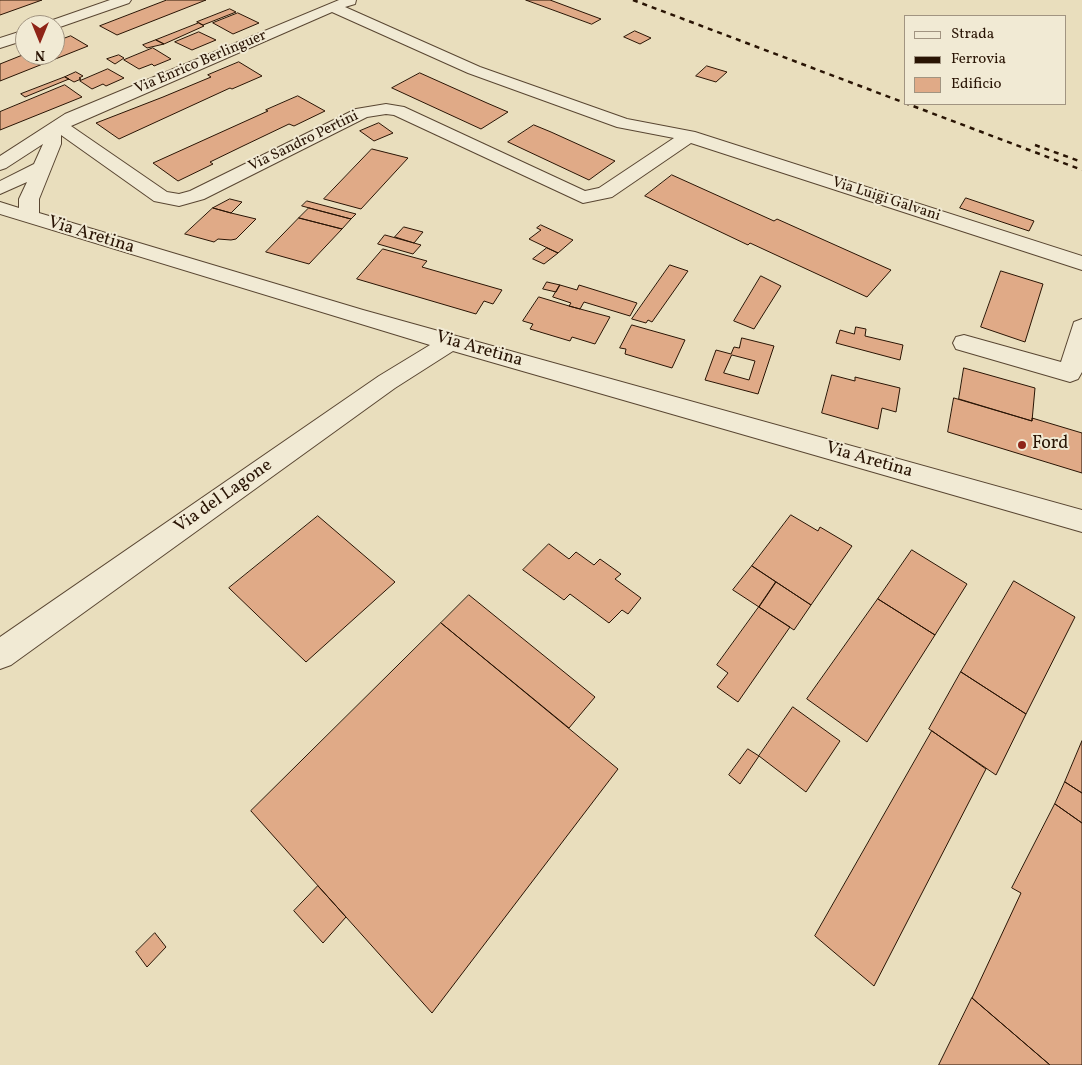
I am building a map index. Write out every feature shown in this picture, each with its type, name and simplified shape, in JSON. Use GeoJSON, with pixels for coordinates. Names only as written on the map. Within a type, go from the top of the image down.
{"type":"FeatureCollection","features":[{"type":"Feature","properties":{"kind":"street"},"geometry":{"type":"LineString","coordinates":[[65,20],[122,0]]}},
{"type":"Feature","properties":{"kind":"street","name":"Via Enrico Berlinguer"},"geometry":{"type":"LineString","coordinates":[[0,164],[71,118],[332,7],[354,0]]}},
{"type":"Feature","properties":{"kind":"street","name":"Via Luigi Galvani"},"geometry":{"type":"LineString","coordinates":[[332,7],[474,70],[623,122],[689,136],[1082,263]]}},
{"type":"Feature","properties":{"kind":"street"},"geometry":{"type":"LineString","coordinates":[[0,43],[15,38]]}},
{"type":"Feature","properties":{"kind":"street","name":"Via Sandro Pertini"},"geometry":{"type":"LineString","coordinates":[[56,129],[88,148],[160,197],[179,200],[197,195],[362,113],[386,109],[398,112],[582,197],[605,193],[689,136]]}},
{"type":"Feature","properties":{"kind":"street"},"geometry":{"type":"LineString","coordinates":[[29,217],[29,199],[52,144],[56,129]]}},
{"type":"Feature","properties":{"kind":"street"},"geometry":{"type":"LineString","coordinates":[[0,188],[41,168]]}},
{"type":"Feature","properties":{"kind":"street","name":"Via Aretina"},"geometry":{"type":"LineString","coordinates":[[0,208],[449,342],[1082,521]]}},
{"type":"Feature","properties":{"kind":"street"},"geometry":{"type":"LineString","coordinates":[[964,343],[1070,373],[1082,327]]}},
{"type":"Feature","properties":{"kind":"street","name":"Via del Lagone"},"geometry":{"type":"LineString","coordinates":[[0,655],[387,382],[436,353],[449,342]]}},
{"type":"Feature","properties":{"kind":"building"},"geometry":{"type":"Polygon","coordinates":[[[0,0],[42,0],[0,15],[0,0]]]}},
{"type":"Feature","properties":{"kind":"building"},"geometry":{"type":"Polygon","coordinates":[[[167,0],[206,0],[117,35],[100,26],[167,0]]]}},
{"type":"Feature","properties":{"kind":"building"},"geometry":{"type":"Polygon","coordinates":[[[526,0],[550,0],[601,19],[592,24],[526,0]]]}},
{"type":"Feature","properties":{"kind":"building"},"geometry":{"type":"Polygon","coordinates":[[[230,9],[236,12],[203,25],[197,22],[230,9]]]}},
{"type":"Feature","properties":{"kind":"building"},"geometry":{"type":"Polygon","coordinates":[[[238,13],[259,23],[233,34],[213,23],[238,13]]]}},
{"type":"Feature","properties":{"kind":"building"},"geometry":{"type":"Polygon","coordinates":[[[199,23],[204,26],[164,44],[156,40],[199,23]]]}},
{"type":"Feature","properties":{"kind":"building"},"geometry":{"type":"Polygon","coordinates":[[[635,31],[651,38],[640,44],[624,37],[635,31]]]}},
{"type":"Feature","properties":{"kind":"building"},"geometry":{"type":"Polygon","coordinates":[[[199,32],[216,40],[192,50],[175,42],[199,32]]]}},
{"type":"Feature","properties":{"kind":"building"},"geometry":{"type":"Polygon","coordinates":[[[71,36],[88,46],[65,55],[65,38],[71,36]]]}},
{"type":"Feature","properties":{"kind":"building"},"geometry":{"type":"Polygon","coordinates":[[[156,40],[164,44],[147,48],[143,45],[156,40]]]}},
{"type":"Feature","properties":{"kind":"building"},"geometry":{"type":"Polygon","coordinates":[[[153,48],[171,59],[154,66],[152,64],[139,69],[124,60],[153,48]]]}},
{"type":"Feature","properties":{"kind":"building"},"geometry":{"type":"Polygon","coordinates":[[[119,55],[124,58],[115,64],[107,59],[119,55]]]}},
{"type":"Feature","properties":{"kind":"building"},"geometry":{"type":"Polygon","coordinates":[[[15,58],[15,65],[40,65],[0,81],[0,64],[15,58]]]}},
{"type":"Feature","properties":{"kind":"building"},"geometry":{"type":"Polygon","coordinates":[[[239,62],[262,76],[232,89],[230,88],[119,139],[96,123],[211,77],[208,75],[239,62]]]}},
{"type":"Feature","properties":{"kind":"building"},"geometry":{"type":"Polygon","coordinates":[[[707,66],[727,72],[716,82],[696,76],[707,66]]]}},
{"type":"Feature","properties":{"kind":"building"},"geometry":{"type":"Polygon","coordinates":[[[108,69],[124,78],[106,86],[103,84],[92,89],[80,81],[108,69]]]}},
{"type":"Feature","properties":{"kind":"building"},"geometry":{"type":"Polygon","coordinates":[[[76,72],[83,76],[79,78],[81,79],[74,82],[65,77],[76,72]]]}},
{"type":"Feature","properties":{"kind":"building"},"geometry":{"type":"Polygon","coordinates":[[[420,73],[508,112],[481,129],[392,88],[420,73]]]}},
{"type":"Feature","properties":{"kind":"building"},"geometry":{"type":"Polygon","coordinates":[[[65,77],[69,79],[25,97],[21,94],[65,77]]]}},
{"type":"Feature","properties":{"kind":"building"},"geometry":{"type":"Polygon","coordinates":[[[65,85],[82,97],[0,130],[0,112],[65,85]]]}},
{"type":"Feature","properties":{"kind":"building"},"geometry":{"type":"Polygon","coordinates":[[[298,96],[325,111],[294,126],[289,124],[210,162],[213,164],[178,181],[153,163],[268,111],[266,110],[298,96]]]}},
{"type":"Feature","properties":{"kind":"building"},"geometry":{"type":"Polygon","coordinates":[[[379,123],[393,133],[374,141],[360,131],[379,123]]]}},
{"type":"Feature","properties":{"kind":"building"},"geometry":{"type":"Polygon","coordinates":[[[534,125],[615,161],[589,180],[508,142],[534,125]]]}},
{"type":"Feature","properties":{"kind":"building"},"geometry":{"type":"Polygon","coordinates":[[[372,149],[408,158],[361,209],[324,199],[372,149]]]}},
{"type":"Feature","properties":{"kind":"building"},"geometry":{"type":"Polygon","coordinates":[[[672,175],[774,221],[777,219],[891,270],[867,297],[750,243],[748,245],[645,196],[672,175]]]}},
{"type":"Feature","properties":{"kind":"building"},"geometry":{"type":"Polygon","coordinates":[[[966,198],[1034,221],[1029,231],[960,208],[966,198]]]}},
{"type":"Feature","properties":{"kind":"building"},"geometry":{"type":"Polygon","coordinates":[[[230,199],[242,202],[231,213],[213,208],[230,199]]]}},
{"type":"Feature","properties":{"kind":"building"},"geometry":{"type":"Polygon","coordinates":[[[307,201],[356,214],[351,219],[302,206],[307,201]]]}},
{"type":"Feature","properties":{"kind":"building"},"geometry":{"type":"Polygon","coordinates":[[[213,208],[256,219],[236,239],[218,239],[214,242],[185,234],[213,208]]]}},
{"type":"Feature","properties":{"kind":"building"},"geometry":{"type":"Polygon","coordinates":[[[309,208],[351,219],[342,229],[299,218],[309,208]]]}},
{"type":"Feature","properties":{"kind":"building"},"geometry":{"type":"Polygon","coordinates":[[[299,218],[342,229],[309,264],[266,252],[299,218]]]}},
{"type":"Feature","properties":{"kind":"building"},"geometry":{"type":"Polygon","coordinates":[[[541,225],[573,240],[558,253],[529,239],[541,230],[537,228],[541,225]]]}},
{"type":"Feature","properties":{"kind":"building"},"geometry":{"type":"Polygon","coordinates":[[[404,227],[423,232],[414,243],[395,237],[404,227]]]}},
{"type":"Feature","properties":{"kind":"building"},"geometry":{"type":"Polygon","coordinates":[[[385,235],[421,245],[413,254],[378,244],[385,235]]]}},
{"type":"Feature","properties":{"kind":"building"},"geometry":{"type":"Polygon","coordinates":[[[547,248],[558,253],[544,264],[533,259],[547,248]]]}},
{"type":"Feature","properties":{"kind":"building"},"geometry":{"type":"Polygon","coordinates":[[[383,249],[427,261],[422,267],[502,290],[493,304],[484,301],[476,314],[357,279],[383,249]]]}},
{"type":"Feature","properties":{"kind":"building"},"geometry":{"type":"Polygon","coordinates":[[[670,265],[688,271],[652,322],[648,320],[646,323],[632,319],[670,265]]]}},
{"type":"Feature","properties":{"kind":"building"},"geometry":{"type":"Polygon","coordinates":[[[1001,271],[1043,284],[1025,342],[981,327],[1001,271]]]}},
{"type":"Feature","properties":{"kind":"building"},"geometry":{"type":"Polygon","coordinates":[[[761,276],[781,286],[754,329],[734,321],[761,276]]]}},
{"type":"Feature","properties":{"kind":"building"},"geometry":{"type":"Polygon","coordinates":[[[547,282],[560,285],[556,292],[543,289],[547,282]]]}},
{"type":"Feature","properties":{"kind":"building"},"geometry":{"type":"Polygon","coordinates":[[[560,285],[577,290],[579,285],[637,303],[630,316],[584,302],[580,309],[569,306],[571,303],[553,297],[560,285]]]}},
{"type":"Feature","properties":{"kind":"building"},"geometry":{"type":"Polygon","coordinates":[[[539,297],[610,317],[595,344],[572,337],[570,341],[530,329],[533,324],[523,321],[539,297]]]}},
{"type":"Feature","properties":{"kind":"building"},"geometry":{"type":"Polygon","coordinates":[[[632,325],[685,340],[672,368],[625,354],[626,349],[620,348],[632,325]]]}},
{"type":"Feature","properties":{"kind":"building"},"geometry":{"type":"Polygon","coordinates":[[[856,327],[866,329],[865,336],[903,345],[900,360],[836,343],[840,330],[854,334],[856,327]]]}},
{"type":"Feature","properties":{"kind":"building"},"geometry":{"type":"Polygon","coordinates":[[[742,338],[774,346],[758,394],[705,380],[716,350],[731,354],[734,347],[739,348],[742,338]],[[732,355],[724,373],[749,380],[755,361],[732,355]]]}},
{"type":"Feature","properties":{"kind":"building"},"geometry":{"type":"Polygon","coordinates":[[[964,368],[1035,388],[1032,421],[959,399],[964,368]]]}},
{"type":"Feature","properties":{"kind":"building"},"geometry":{"type":"Polygon","coordinates":[[[832,375],[855,381],[855,377],[900,388],[896,412],[882,408],[878,429],[822,413],[832,375]]]}},
{"type":"Feature","properties":{"kind":"building"},"geometry":{"type":"Polygon","coordinates":[[[954,398],[1032,421],[1032,418],[1082,433],[1082,473],[948,432],[954,398]]]}},
{"type":"Feature","properties":{"kind":"building"},"geometry":{"type":"Polygon","coordinates":[[[791,515],[818,531],[820,527],[852,546],[811,605],[752,566],[791,515]]]}},
{"type":"Feature","properties":{"kind":"building"},"geometry":{"type":"Polygon","coordinates":[[[318,516],[395,582],[306,662],[229,588],[318,516]]]}},
{"type":"Feature","properties":{"kind":"building"},"geometry":{"type":"Polygon","coordinates":[[[549,544],[569,559],[576,552],[594,565],[600,559],[621,574],[615,579],[641,598],[628,614],[622,610],[609,623],[570,594],[564,600],[523,570],[549,544]]]}},
{"type":"Feature","properties":{"kind":"building"},"geometry":{"type":"Polygon","coordinates":[[[912,550],[967,584],[935,635],[878,599],[912,550]]]}},
{"type":"Feature","properties":{"kind":"building"},"geometry":{"type":"Polygon","coordinates":[[[752,566],[776,582],[759,607],[733,590],[752,566]]]}},
{"type":"Feature","properties":{"kind":"building"},"geometry":{"type":"Polygon","coordinates":[[[1014,581],[1075,617],[1026,714],[961,672],[1014,581]]]}},
{"type":"Feature","properties":{"kind":"building"},"geometry":{"type":"Polygon","coordinates":[[[776,582],[811,605],[794,630],[759,607],[776,582]]]}},
{"type":"Feature","properties":{"kind":"building"},"geometry":{"type":"Polygon","coordinates":[[[469,595],[595,697],[569,728],[441,623],[469,595]]]}},
{"type":"Feature","properties":{"kind":"building"},"geometry":{"type":"Polygon","coordinates":[[[878,599],[935,635],[867,742],[807,699],[878,599]]]}},
{"type":"Feature","properties":{"kind":"building"},"geometry":{"type":"Polygon","coordinates":[[[759,607],[790,627],[738,702],[717,687],[728,673],[717,665],[759,607]]]}},
{"type":"Feature","properties":{"kind":"building"},"geometry":{"type":"Polygon","coordinates":[[[441,623],[618,769],[432,1013],[251,811],[441,623]]]}},
{"type":"Feature","properties":{"kind":"building"},"geometry":{"type":"Polygon","coordinates":[[[961,672],[1026,714],[996,775],[929,729],[961,672]]]}},
{"type":"Feature","properties":{"kind":"building"},"geometry":{"type":"Polygon","coordinates":[[[793,707],[840,741],[806,792],[759,756],[793,707]]]}},
{"type":"Feature","properties":{"kind":"building"},"geometry":{"type":"Polygon","coordinates":[[[932,731],[986,769],[874,986],[815,936],[932,731]]]}},
{"type":"Feature","properties":{"kind":"building"},"geometry":{"type":"Polygon","coordinates":[[[1082,741],[1082,793],[1065,782],[1082,741]]]}},
{"type":"Feature","properties":{"kind":"building"},"geometry":{"type":"Polygon","coordinates":[[[748,749],[759,756],[740,784],[729,775],[748,749]]]}},
{"type":"Feature","properties":{"kind":"building"},"geometry":{"type":"Polygon","coordinates":[[[1065,782],[1082,793],[1082,823],[1055,804],[1065,782]]]}},
{"type":"Feature","properties":{"kind":"building"},"geometry":{"type":"Polygon","coordinates":[[[1055,804],[1082,823],[1082,1065],[1050,1065],[972,998],[1021,893],[1012,888],[1055,804]]]}},
{"type":"Feature","properties":{"kind":"building"},"geometry":{"type":"Polygon","coordinates":[[[318,886],[346,917],[323,943],[294,911],[318,886]]]}},
{"type":"Feature","properties":{"kind":"building"},"geometry":{"type":"Polygon","coordinates":[[[155,933],[166,947],[147,967],[136,952],[155,933]]]}},
{"type":"Feature","properties":{"kind":"building"},"geometry":{"type":"Polygon","coordinates":[[[972,998],[1050,1065],[939,1065],[972,998]]]}},
{"type":"Feature","properties":{"kind":"railway"},"geometry":{"type":"LineString","coordinates":[[633,0],[904,103]]}},
{"type":"Feature","properties":{"kind":"railway"},"geometry":{"type":"LineString","coordinates":[[910,105],[1082,170]]}},
{"type":"Feature","properties":{"kind":"railway"},"geometry":{"type":"LineString","coordinates":[[1035,145],[1082,162]]}},
{"type":"Feature","properties":{"kind":"place","name":"Ford"},"geometry":{"type":"Point","coordinates":[1022,445]}}]}
